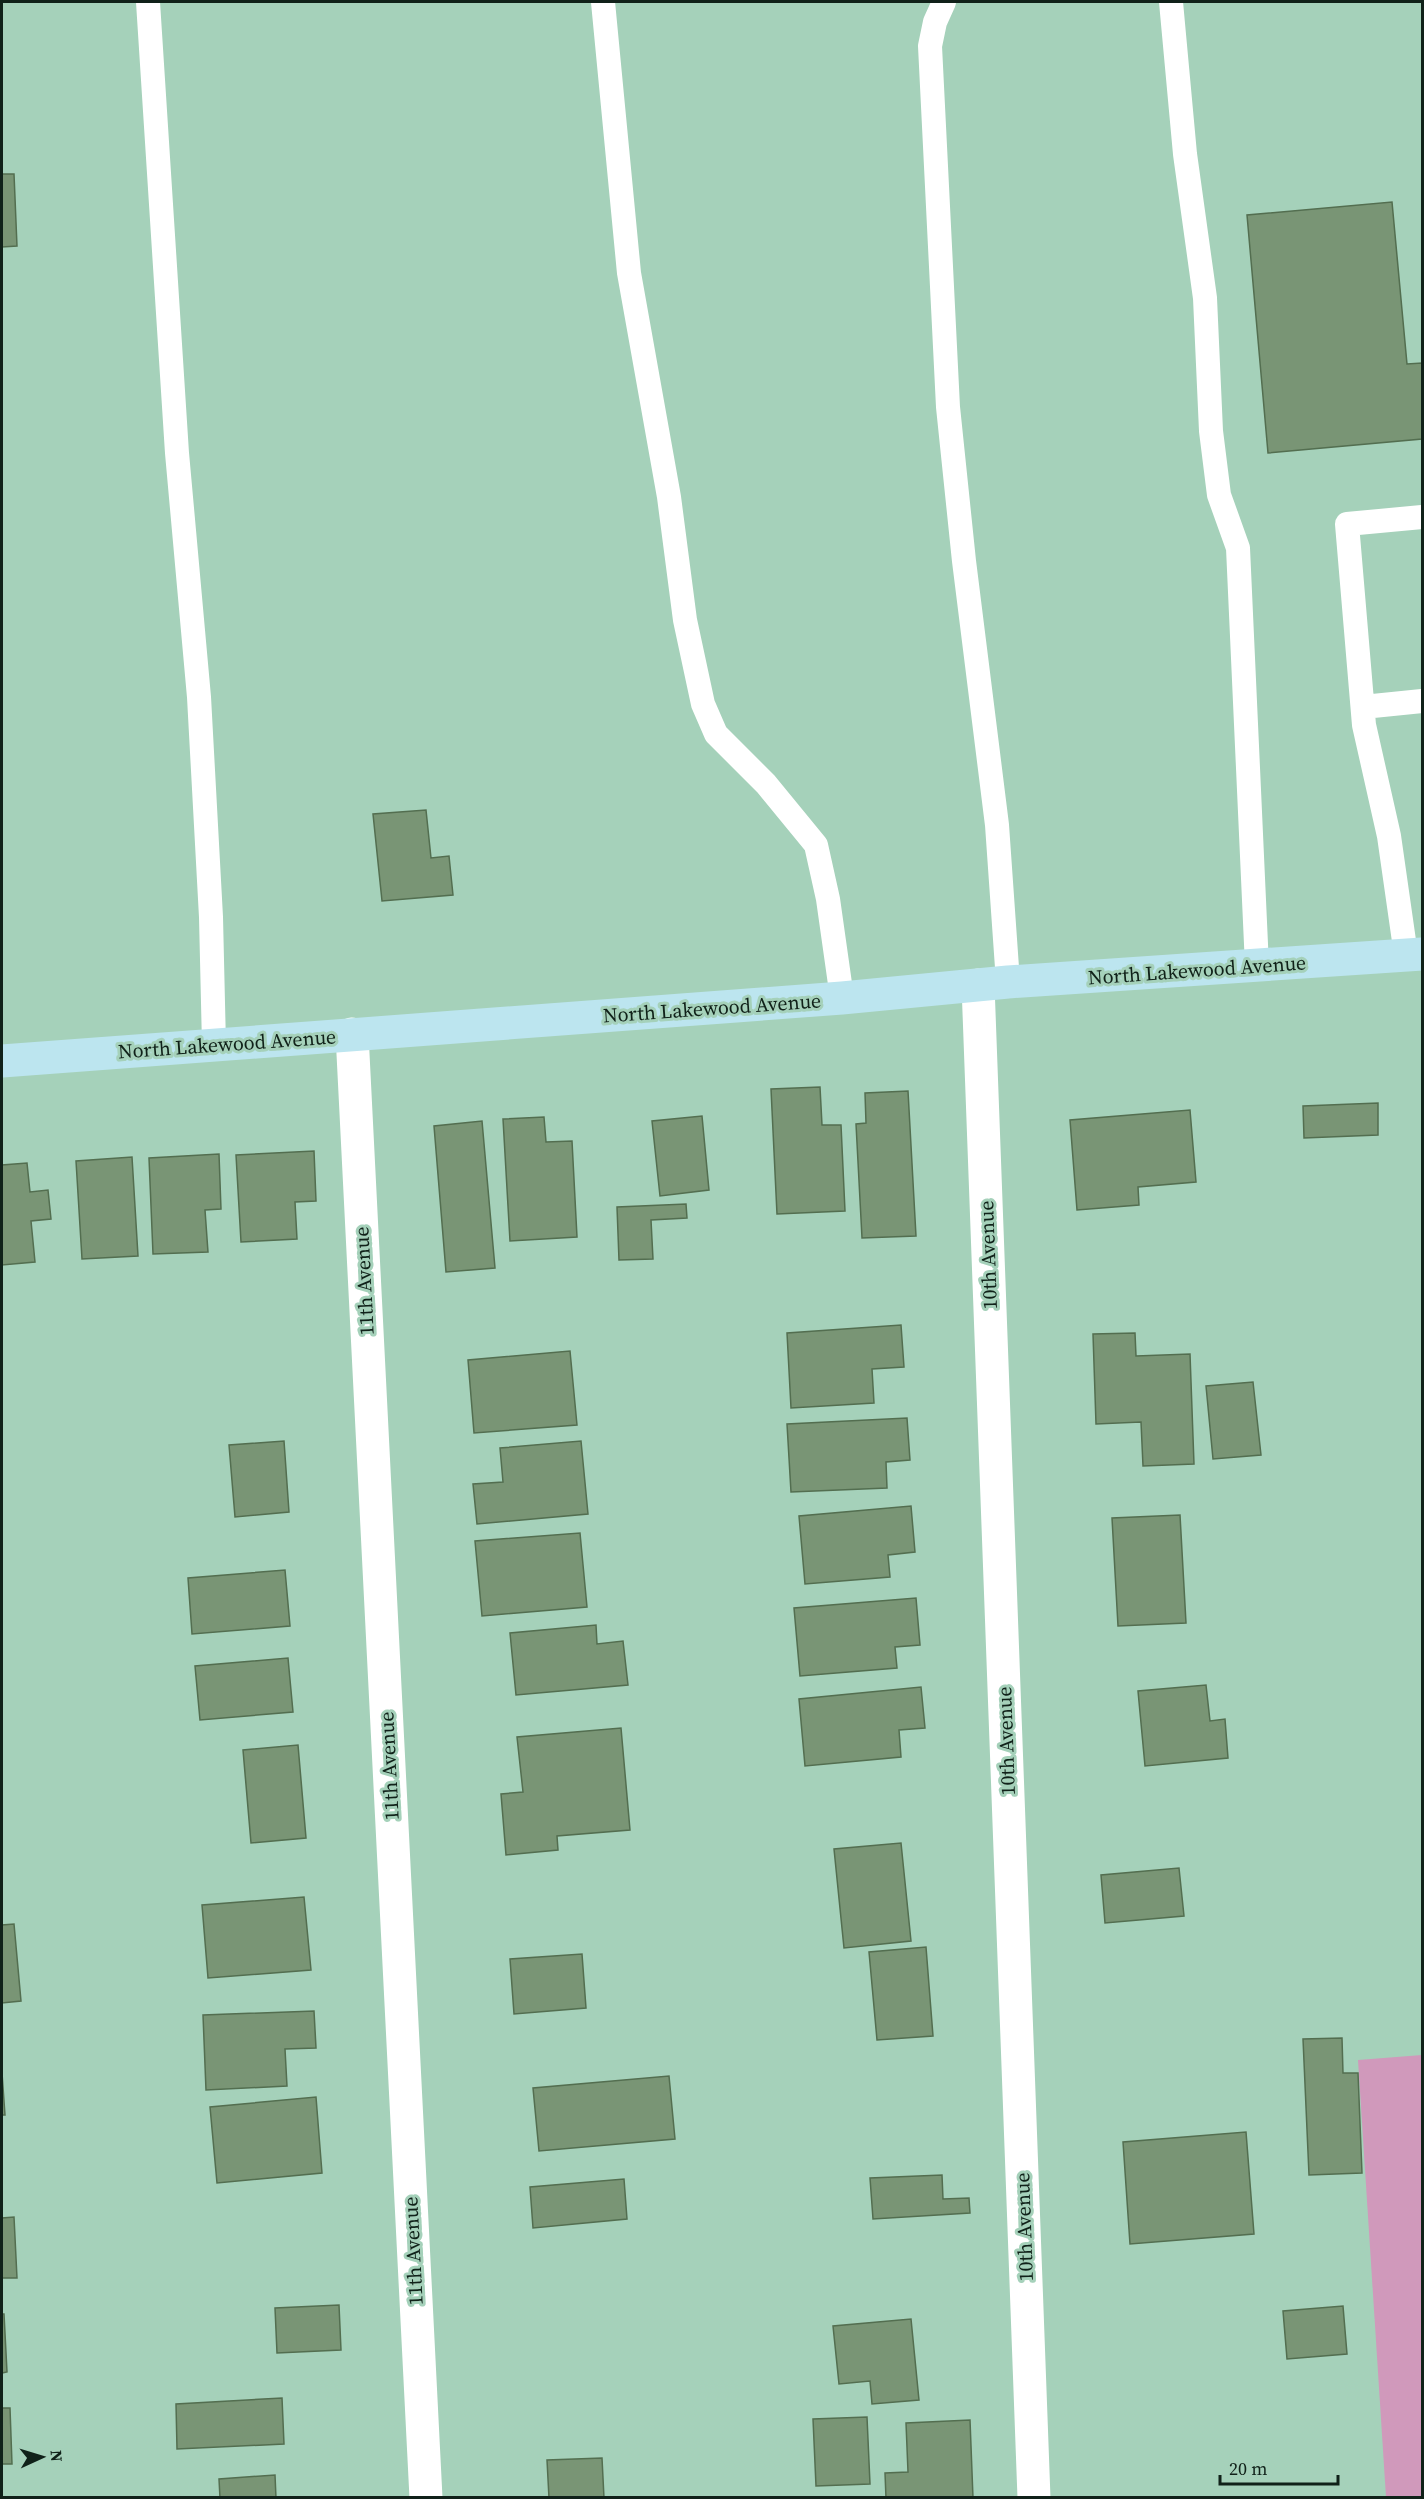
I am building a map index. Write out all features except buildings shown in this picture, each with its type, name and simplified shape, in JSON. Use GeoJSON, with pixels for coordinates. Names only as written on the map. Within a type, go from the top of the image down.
{"type":"FeatureCollection","features":[{"type":"Feature","properties":{"kind":"street","name":"North Lakewood Avenue"},"geometry":{"type":"LineString","coordinates":[[2,1061],[842,998],[993,983],[1414,954]]}},
{"type":"Feature","properties":{"kind":"street","name":"10th Avenue"},"geometry":{"type":"LineString","coordinates":[[993,983],[1034,2498]]}},
{"type":"Feature","properties":{"kind":"street","name":"11th Avenue"},"geometry":{"type":"LineString","coordinates":[[352,1034],[426,2498]]}},
{"type":"Feature","properties":{"kind":"lane"},"geometry":{"type":"LineString","coordinates":[[148,2],[177,453],[199,697],[211,917],[214,1045]]}},
{"type":"Feature","properties":{"kind":"lane"},"geometry":{"type":"LineString","coordinates":[[603,2],[629,273],[669,497],[685,620],[703,704],[716,734],[766,784],[816,845],[828,899],[842,998]]}},
{"type":"Feature","properties":{"kind":"lane"},"geometry":{"type":"LineString","coordinates":[[944,2],[935,22],[930,46],[948,407],[964,561],[997,825],[993,983]]}},
{"type":"Feature","properties":{"kind":"lane"},"geometry":{"type":"LineString","coordinates":[[1171,2],[1185,154],[1205,298],[1212,442],[1219,495],[1238,548],[1257,966]]}},
{"type":"Feature","properties":{"kind":"lane"},"geometry":{"type":"LineString","coordinates":[[1414,954],[1364,725],[1347,524],[1422,517]]}},
{"type":"Feature","properties":{"kind":"lane"},"geometry":{"type":"LineString","coordinates":[[1363,707],[1422,700]]}},
{"type":"Feature","properties":{"kind":"shaded area"},"geometry":{"type":"Polygon","coordinates":[[[1422,2055],[1422,2497],[1386,2497],[1358,2060],[1422,2055]]]}}]}
